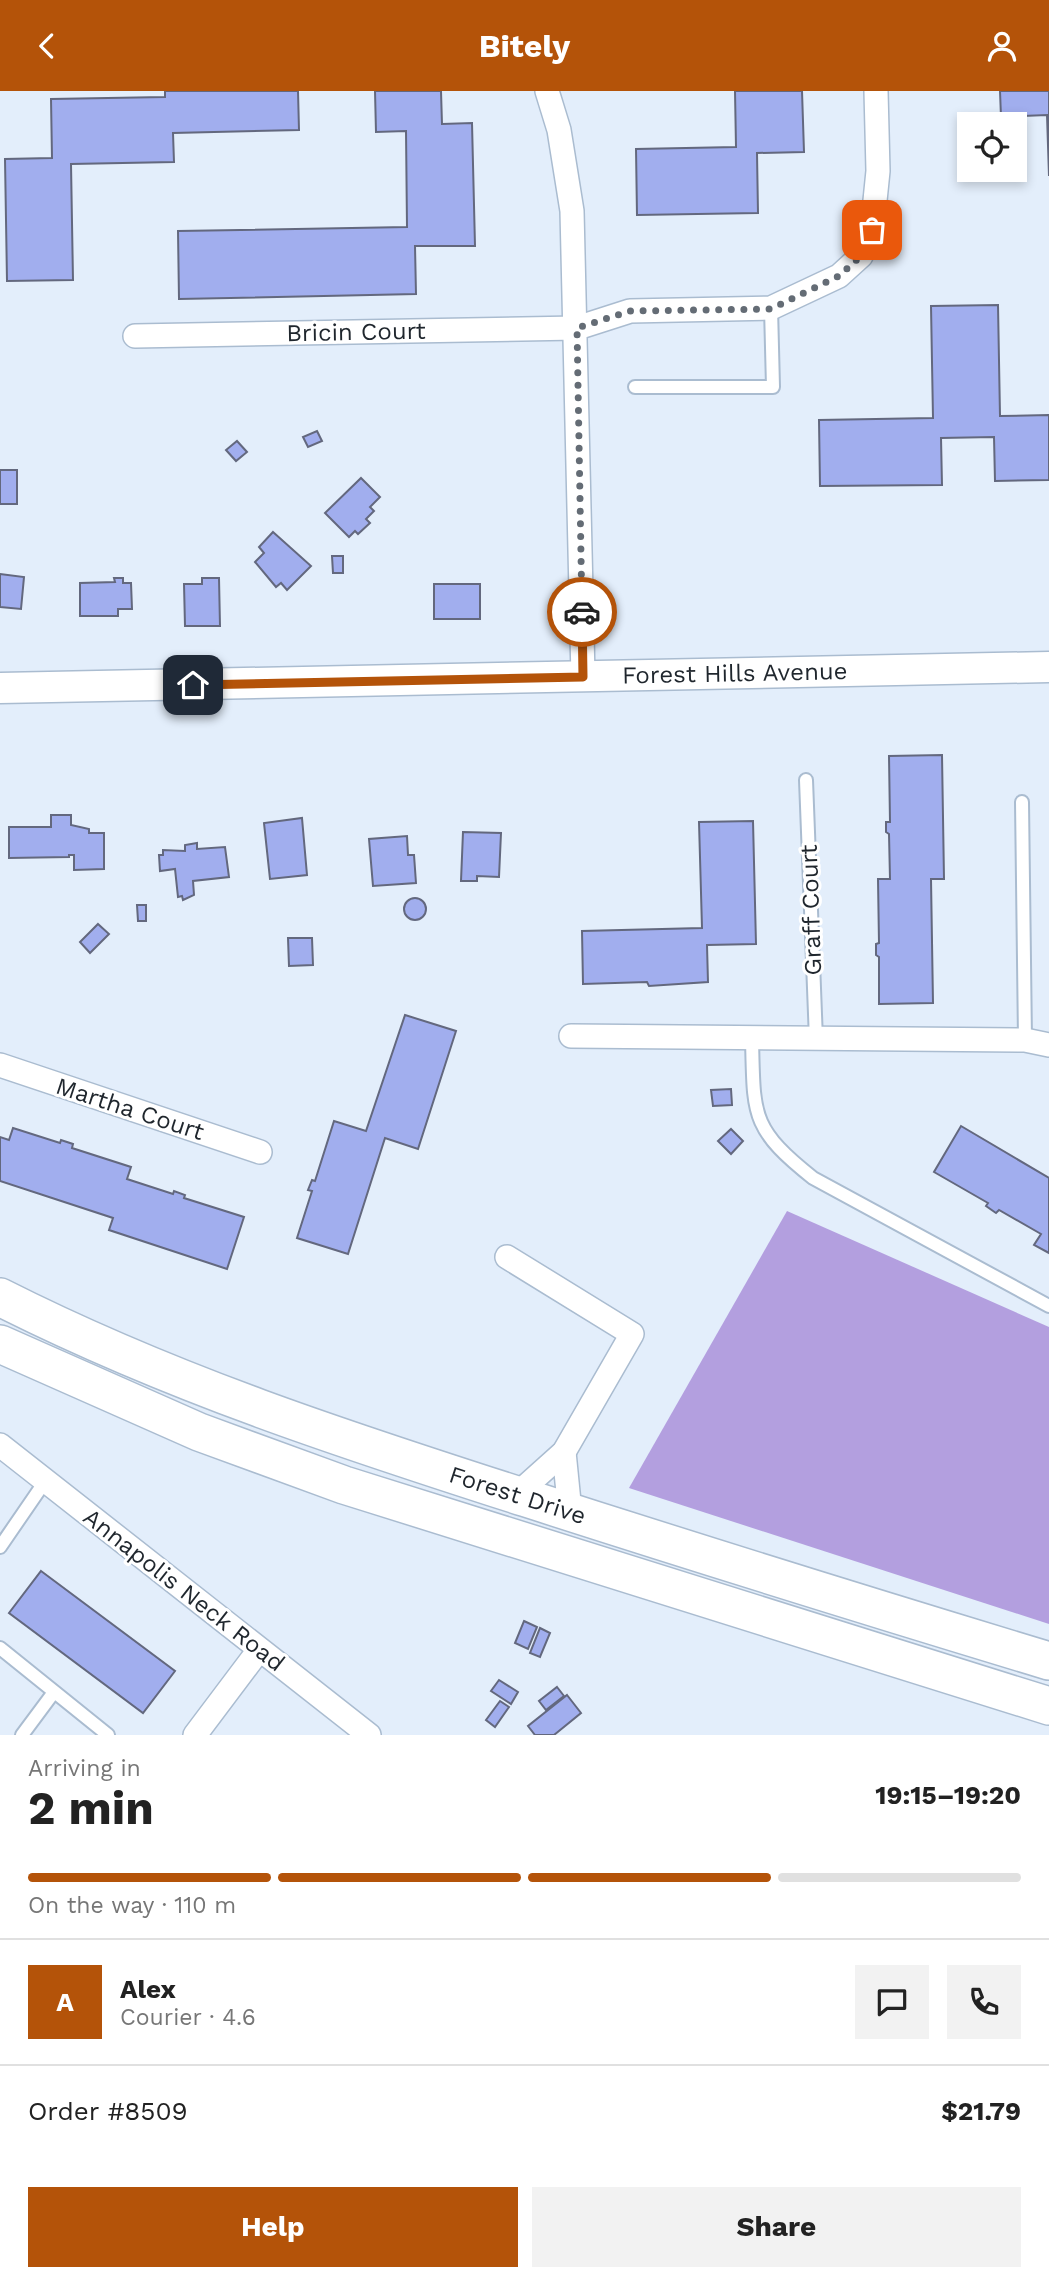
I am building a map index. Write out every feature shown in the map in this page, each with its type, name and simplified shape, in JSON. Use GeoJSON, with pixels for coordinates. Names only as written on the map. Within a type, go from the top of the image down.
{"type":"FeatureCollection","features":[{"type":"Feature","properties":{"kind":"main road","name":"Forest Drive"},"geometry":{"type":"LineString","coordinates":[[0,1297],[86,1340],[206,1391],[516,1495],[1049,1661]]}},
{"type":"Feature","properties":{"kind":"main road","name":"Forest Drive"},"geometry":{"type":"LineString","coordinates":[[0,1344],[199,1432],[344,1485],[1049,1706]]}},
{"type":"Feature","properties":{"kind":"street"},"geometry":{"type":"LineString","coordinates":[[547,91],[559,129],[572,211],[577,328],[583,677]]}},
{"type":"Feature","properties":{"kind":"street"},"geometry":{"type":"LineString","coordinates":[[771,309],[839,276],[861,256],[872,230],[878,171],[876,91]]}},
{"type":"Feature","properties":{"kind":"street","name":"Bricin Court"},"geometry":{"type":"LineString","coordinates":[[135,336],[577,328],[630,311],[771,309]]}},
{"type":"Feature","properties":{"kind":"street","name":"Forest Hills Avenue"},"geometry":{"type":"LineString","coordinates":[[0,688],[1049,667]]}},
{"type":"Feature","properties":{"kind":"street"},"geometry":{"type":"LineString","coordinates":[[571,1036],[1025,1040],[1049,1045]]}},
{"type":"Feature","properties":{"kind":"street","name":"Martha Court"},"geometry":{"type":"LineString","coordinates":[[0,1065],[260,1152]]}},
{"type":"Feature","properties":{"kind":"street"},"geometry":{"type":"LineString","coordinates":[[507,1257],[632,1334],[564,1452],[516,1495]]}},
{"type":"Feature","properties":{"kind":"street","name":"Annapolis Neck Road"},"geometry":{"type":"LineString","coordinates":[[0,1445],[369,1735]]}},
{"type":"Feature","properties":{"kind":"street"},"geometry":{"type":"LineString","coordinates":[[564,1452],[570,1512]]}},
{"type":"Feature","properties":{"kind":"street"},"geometry":{"type":"LineString","coordinates":[[195,1735],[259,1650]]}},
{"type":"Feature","properties":{"kind":"lane"},"geometry":{"type":"LineString","coordinates":[[635,387],[773,387],[771,309]]}},
{"type":"Feature","properties":{"kind":"lane","name":"Graff Court"},"geometry":{"type":"LineString","coordinates":[[806,780],[816,1039]]}},
{"type":"Feature","properties":{"kind":"lane"},"geometry":{"type":"LineString","coordinates":[[1022,802],[1025,1040]]}},
{"type":"Feature","properties":{"kind":"lane"},"geometry":{"type":"LineString","coordinates":[[752,1039],[754,1106],[763,1130],[790,1159],[813,1178],[1049,1306]]}},
{"type":"Feature","properties":{"kind":"lane"},"geometry":{"type":"LineString","coordinates":[[0,1547],[46,1481]]}},
{"type":"Feature","properties":{"kind":"lane"},"geometry":{"type":"LineString","coordinates":[[0,1648],[108,1735]]}},
{"type":"Feature","properties":{"kind":"lane"},"geometry":{"type":"LineString","coordinates":[[22,1735],[54,1692]]}},
{"type":"Feature","properties":{"kind":"shaded area"},"geometry":{"type":"Polygon","coordinates":[[[787,1211],[1049,1327],[1049,1624],[629,1488],[787,1211]]]}},
{"type":"Feature","properties":{"kind":"building"},"geometry":{"type":"Polygon","coordinates":[[[165,91],[298,91],[299,130],[173,133],[174,162],[71,164],[73,280],[7,281],[5,159],[52,158],[51,99],[165,97],[165,91]]]}},
{"type":"Feature","properties":{"kind":"building"},"geometry":{"type":"Polygon","coordinates":[[[375,91],[441,91],[442,124],[472,123],[475,246],[415,246],[416,294],[179,299],[178,231],[407,227],[406,131],[376,132],[375,91]]]}},
{"type":"Feature","properties":{"kind":"building"},"geometry":{"type":"Polygon","coordinates":[[[735,91],[802,91],[804,152],[757,153],[758,213],[637,215],[636,149],[736,147],[735,91]]]}},
{"type":"Feature","properties":{"kind":"building"},"geometry":{"type":"Polygon","coordinates":[[[1000,91],[1049,91],[1049,176],[1047,115],[1027,116],[1027,112],[1001,112],[1000,91]]]}},
{"type":"Feature","properties":{"kind":"building"},"geometry":{"type":"Polygon","coordinates":[[[998,305],[1000,416],[1049,415],[1049,480],[995,481],[994,437],[941,438],[942,485],[820,486],[819,420],[933,418],[931,306],[998,305]]]}},
{"type":"Feature","properties":{"kind":"building"},"geometry":{"type":"Polygon","coordinates":[[[317,431],[322,441],[308,447],[303,437],[317,431]]]}},
{"type":"Feature","properties":{"kind":"building"},"geometry":{"type":"Polygon","coordinates":[[[237,441],[247,452],[236,461],[226,450],[237,441]]]}},
{"type":"Feature","properties":{"kind":"building"},"geometry":{"type":"Polygon","coordinates":[[[0,470],[17,470],[17,504],[0,504],[0,470]]]}},
{"type":"Feature","properties":{"kind":"building"},"geometry":{"type":"Polygon","coordinates":[[[361,478],[380,497],[370,507],[374,511],[366,519],[370,523],[358,534],[355,531],[349,537],[325,513],[361,478]]]}},
{"type":"Feature","properties":{"kind":"building"},"geometry":{"type":"Polygon","coordinates":[[[273,532],[311,566],[287,590],[281,583],[276,587],[255,562],[264,553],[259,547],[273,532]]]}},
{"type":"Feature","properties":{"kind":"building"},"geometry":{"type":"Polygon","coordinates":[[[332,556],[343,556],[343,573],[333,573],[332,556]]]}},
{"type":"Feature","properties":{"kind":"building"},"geometry":{"type":"Polygon","coordinates":[[[0,574],[24,577],[21,609],[0,607],[0,574]]]}},
{"type":"Feature","properties":{"kind":"building"},"geometry":{"type":"Polygon","coordinates":[[[114,578],[123,578],[123,583],[131,583],[132,609],[118,609],[118,616],[80,616],[80,583],[115,582],[114,578]]]}},
{"type":"Feature","properties":{"kind":"building"},"geometry":{"type":"Polygon","coordinates":[[[202,578],[219,578],[220,626],[185,626],[184,584],[202,584],[202,578]]]}},
{"type":"Feature","properties":{"kind":"building"},"geometry":{"type":"Polygon","coordinates":[[[434,584],[480,584],[480,619],[434,619],[434,584]]]}},
{"type":"Feature","properties":{"kind":"building"},"geometry":{"type":"Polygon","coordinates":[[[942,755],[944,879],[931,879],[933,1003],[879,1004],[879,957],[876,955],[876,944],[879,943],[878,879],[890,879],[889,834],[886,832],[886,822],[890,822],[889,756],[942,755]]]}},
{"type":"Feature","properties":{"kind":"building"},"geometry":{"type":"Polygon","coordinates":[[[51,815],[71,815],[71,825],[89,829],[89,833],[104,833],[104,869],[74,870],[74,855],[9,858],[9,827],[51,827],[51,815]]]}},
{"type":"Feature","properties":{"kind":"building"},"geometry":{"type":"Polygon","coordinates":[[[302,818],[307,875],[270,879],[264,823],[302,818]]]}},
{"type":"Feature","properties":{"kind":"building"},"geometry":{"type":"Polygon","coordinates":[[[753,821],[756,944],[707,945],[708,982],[649,986],[647,982],[583,984],[582,931],[702,928],[699,822],[753,821]]]}},
{"type":"Feature","properties":{"kind":"building"},"geometry":{"type":"Polygon","coordinates":[[[463,832],[501,833],[499,877],[477,876],[477,881],[461,881],[463,832]]]}},
{"type":"Feature","properties":{"kind":"building"},"geometry":{"type":"Polygon","coordinates":[[[407,836],[408,855],[414,855],[416,883],[373,886],[369,839],[407,836]]]}},
{"type":"Feature","properties":{"kind":"building"},"geometry":{"type":"Polygon","coordinates":[[[197,843],[197,849],[225,847],[229,877],[193,881],[194,895],[183,900],[182,896],[178,897],[175,869],[160,871],[159,855],[163,855],[163,850],[185,851],[185,845],[197,843]]]}},
{"type":"Feature","properties":{"kind":"building"},"geometry":{"type":"Polygon","coordinates":[[[415,898],[423,901],[426,909],[423,917],[415,920],[407,917],[404,909],[407,901],[415,898]]]}},
{"type":"Feature","properties":{"kind":"building"},"geometry":{"type":"Polygon","coordinates":[[[137,905],[146,905],[146,921],[138,921],[137,905]]]}},
{"type":"Feature","properties":{"kind":"building"},"geometry":{"type":"Polygon","coordinates":[[[98,924],[109,934],[90,953],[80,942],[98,924]]]}},
{"type":"Feature","properties":{"kind":"building"},"geometry":{"type":"Polygon","coordinates":[[[288,938],[312,938],[313,965],[289,966],[288,938]]]}},
{"type":"Feature","properties":{"kind":"building"},"geometry":{"type":"Polygon","coordinates":[[[405,1015],[456,1031],[418,1149],[385,1138],[348,1254],[297,1238],[312,1191],[308,1190],[312,1180],[315,1181],[334,1121],[366,1131],[405,1015]]]}},
{"type":"Feature","properties":{"kind":"building"},"geometry":{"type":"Polygon","coordinates":[[[731,1089],[732,1105],[713,1106],[711,1090],[731,1089]]]}},
{"type":"Feature","properties":{"kind":"building"},"geometry":{"type":"Polygon","coordinates":[[[961,1126],[1049,1178],[1049,1253],[1034,1245],[1041,1234],[999,1210],[996,1213],[986,1206],[988,1203],[934,1172],[961,1126]]]}},
{"type":"Feature","properties":{"kind":"building"},"geometry":{"type":"Polygon","coordinates":[[[13,1128],[60,1143],[61,1140],[73,1144],[72,1148],[131,1167],[127,1179],[173,1194],[174,1191],[185,1195],[184,1198],[244,1217],[227,1269],[109,1230],[113,1218],[0,1181],[0,1137],[9,1140],[13,1128]]]}},
{"type":"Feature","properties":{"kind":"building"},"geometry":{"type":"Polygon","coordinates":[[[731,1129],[743,1141],[731,1154],[718,1141],[731,1129]]]}},
{"type":"Feature","properties":{"kind":"building"},"geometry":{"type":"Polygon","coordinates":[[[41,1571],[175,1671],[143,1713],[9,1613],[41,1571]]]}},
{"type":"Feature","properties":{"kind":"building"},"geometry":{"type":"Polygon","coordinates":[[[524,1621],[537,1627],[528,1649],[515,1643],[524,1621]]]}},
{"type":"Feature","properties":{"kind":"building"},"geometry":{"type":"Polygon","coordinates":[[[540,1628],[550,1633],[540,1657],[530,1653],[540,1628]]]}},
{"type":"Feature","properties":{"kind":"building"},"geometry":{"type":"Polygon","coordinates":[[[499,1680],[518,1692],[511,1704],[491,1691],[499,1680]]]}},
{"type":"Feature","properties":{"kind":"building"},"geometry":{"type":"Polygon","coordinates":[[[557,1687],[564,1696],[546,1710],[539,1701],[557,1687]]]}},
{"type":"Feature","properties":{"kind":"building"},"geometry":{"type":"Polygon","coordinates":[[[567,1695],[581,1713],[554,1735],[535,1735],[528,1726],[567,1695]]]}},
{"type":"Feature","properties":{"kind":"building"},"geometry":{"type":"Polygon","coordinates":[[[500,1701],[509,1707],[495,1727],[486,1720],[500,1701]]]}},
{"type":"Feature","properties":{"kind":"way so far"},"geometry":{"type":"LineString","coordinates":[[582,612],[577,328],[630,311],[771,309],[839,276],[861,256],[872,230]]}},
{"type":"Feature","properties":{"kind":"route"},"geometry":{"type":"LineString","coordinates":[[193,685],[583,677],[582,612]]}}]}
